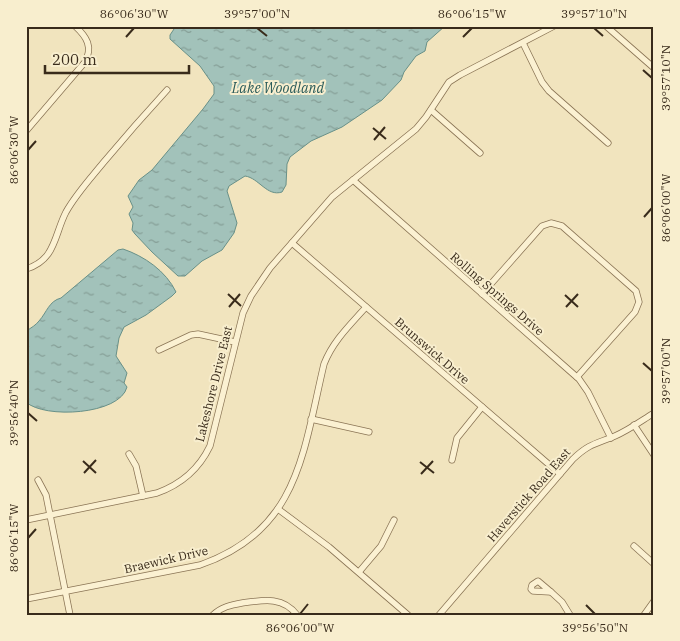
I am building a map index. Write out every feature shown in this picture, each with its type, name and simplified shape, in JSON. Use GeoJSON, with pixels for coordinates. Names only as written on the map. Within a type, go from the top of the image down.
{"type":"FeatureCollection","features":[{"type":"Feature","properties":{"kind":"street"},"geometry":{"type":"LineString","coordinates":[[26,131],[85,62],[89,50],[87,39],[75,26]]}},
{"type":"Feature","properties":{"kind":"street","name":"Lakeshore Drive East"},"geometry":{"type":"LineString","coordinates":[[26,520],[164,491],[182,481],[195,469],[206,456],[214,434],[243,313],[251,296],[270,268],[332,197],[416,129],[453,79],[554,26]]}},
{"type":"Feature","properties":{"kind":"street"},"geometry":{"type":"LineString","coordinates":[[606,26],[654,68]]}},
{"type":"Feature","properties":{"kind":"street"},"geometry":{"type":"LineString","coordinates":[[523,43],[549,92],[608,143]]}},
{"type":"Feature","properties":{"kind":"street"},"geometry":{"type":"LineString","coordinates":[[26,269],[41,262],[47,256],[54,246],[65,215],[73,200],[167,90]]}},
{"type":"Feature","properties":{"kind":"street"},"geometry":{"type":"LineString","coordinates":[[431,110],[480,153]]}},
{"type":"Feature","properties":{"kind":"street","name":"Rolling Springs Drive"},"geometry":{"type":"LineString","coordinates":[[353,180],[577,377],[588,392],[610,438]]}},
{"type":"Feature","properties":{"kind":"street"},"geometry":{"type":"LineString","coordinates":[[482,294],[542,226],[551,223],[562,226],[636,291],[639,302],[635,312],[577,377]]}},
{"type":"Feature","properties":{"kind":"street","name":"Brunswick Drive"},"geometry":{"type":"LineString","coordinates":[[292,243],[560,474]]}},
{"type":"Feature","properties":{"kind":"street","name":"Braewick Drive"},"geometry":{"type":"LineString","coordinates":[[26,599],[200,564],[217,559],[234,550],[258,532],[288,494],[299,468],[328,353],[366,307]]}},
{"type":"Feature","properties":{"kind":"street"},"geometry":{"type":"LineString","coordinates":[[159,350],[191,335],[198,334],[235,342]]}},
{"type":"Feature","properties":{"kind":"street"},"geometry":{"type":"LineString","coordinates":[[452,460],[458,438],[482,407]]}},
{"type":"Feature","properties":{"kind":"street","name":"Haverstick Road East"},"geometry":{"type":"LineString","coordinates":[[440,615],[560,474],[583,450],[594,443],[610,438],[654,413]]}},
{"type":"Feature","properties":{"kind":"street"},"geometry":{"type":"LineString","coordinates":[[311,419],[369,432]]}},
{"type":"Feature","properties":{"kind":"street"},"geometry":{"type":"LineString","coordinates":[[634,425],[654,455]]}},
{"type":"Feature","properties":{"kind":"street"},"geometry":{"type":"LineString","coordinates":[[129,454],[136,466],[143,496]]}},
{"type":"Feature","properties":{"kind":"street"},"geometry":{"type":"LineString","coordinates":[[38,480],[46,496],[70,615]]}},
{"type":"Feature","properties":{"kind":"street"},"geometry":{"type":"LineString","coordinates":[[278,509],[314,535],[408,615]]}},
{"type":"Feature","properties":{"kind":"street"},"geometry":{"type":"LineString","coordinates":[[359,572],[380,546],[394,520]]}},
{"type":"Feature","properties":{"kind":"street"},"geometry":{"type":"LineString","coordinates":[[634,546],[654,564]]}},
{"type":"Feature","properties":{"kind":"street"},"geometry":{"type":"LineString","coordinates":[[551,592],[562,602],[570,615]]}},
{"type":"Feature","properties":{"kind":"street"},"geometry":{"type":"LineString","coordinates":[[213,615],[221,608],[268,599],[286,604],[297,615]]}},
{"type":"Feature","properties":{"kind":"street"},"geometry":{"type":"LineString","coordinates":[[644,615],[654,601]]}},
{"type":"Feature","properties":{"kind":"water","name":"Lake Woodland"},"geometry":{"type":"Polygon","coordinates":[[[176,26],[445,26],[427,42],[425,51],[416,56],[404,72],[401,80],[382,100],[342,127],[311,141],[290,157],[287,164],[286,185],[282,192],[277,193],[267,190],[255,180],[245,176],[229,186],[227,191],[237,223],[234,233],[222,250],[202,261],[185,276],[178,276],[132,230],[133,223],[129,214],[133,207],[128,196],[139,180],[152,170],[214,94],[214,86],[200,66],[170,39],[170,35],[176,26]]]}},
{"type":"Feature","properties":{"kind":"water"},"geometry":{"type":"Polygon","coordinates":[[[123,249],[154,265],[172,284],[176,292],[146,315],[124,327],[119,338],[116,356],[127,373],[124,383],[127,387],[121,396],[111,404],[97,409],[64,412],[48,411],[26,402],[26,331],[42,318],[57,299],[61,298],[118,250],[123,249]]]}}]}
